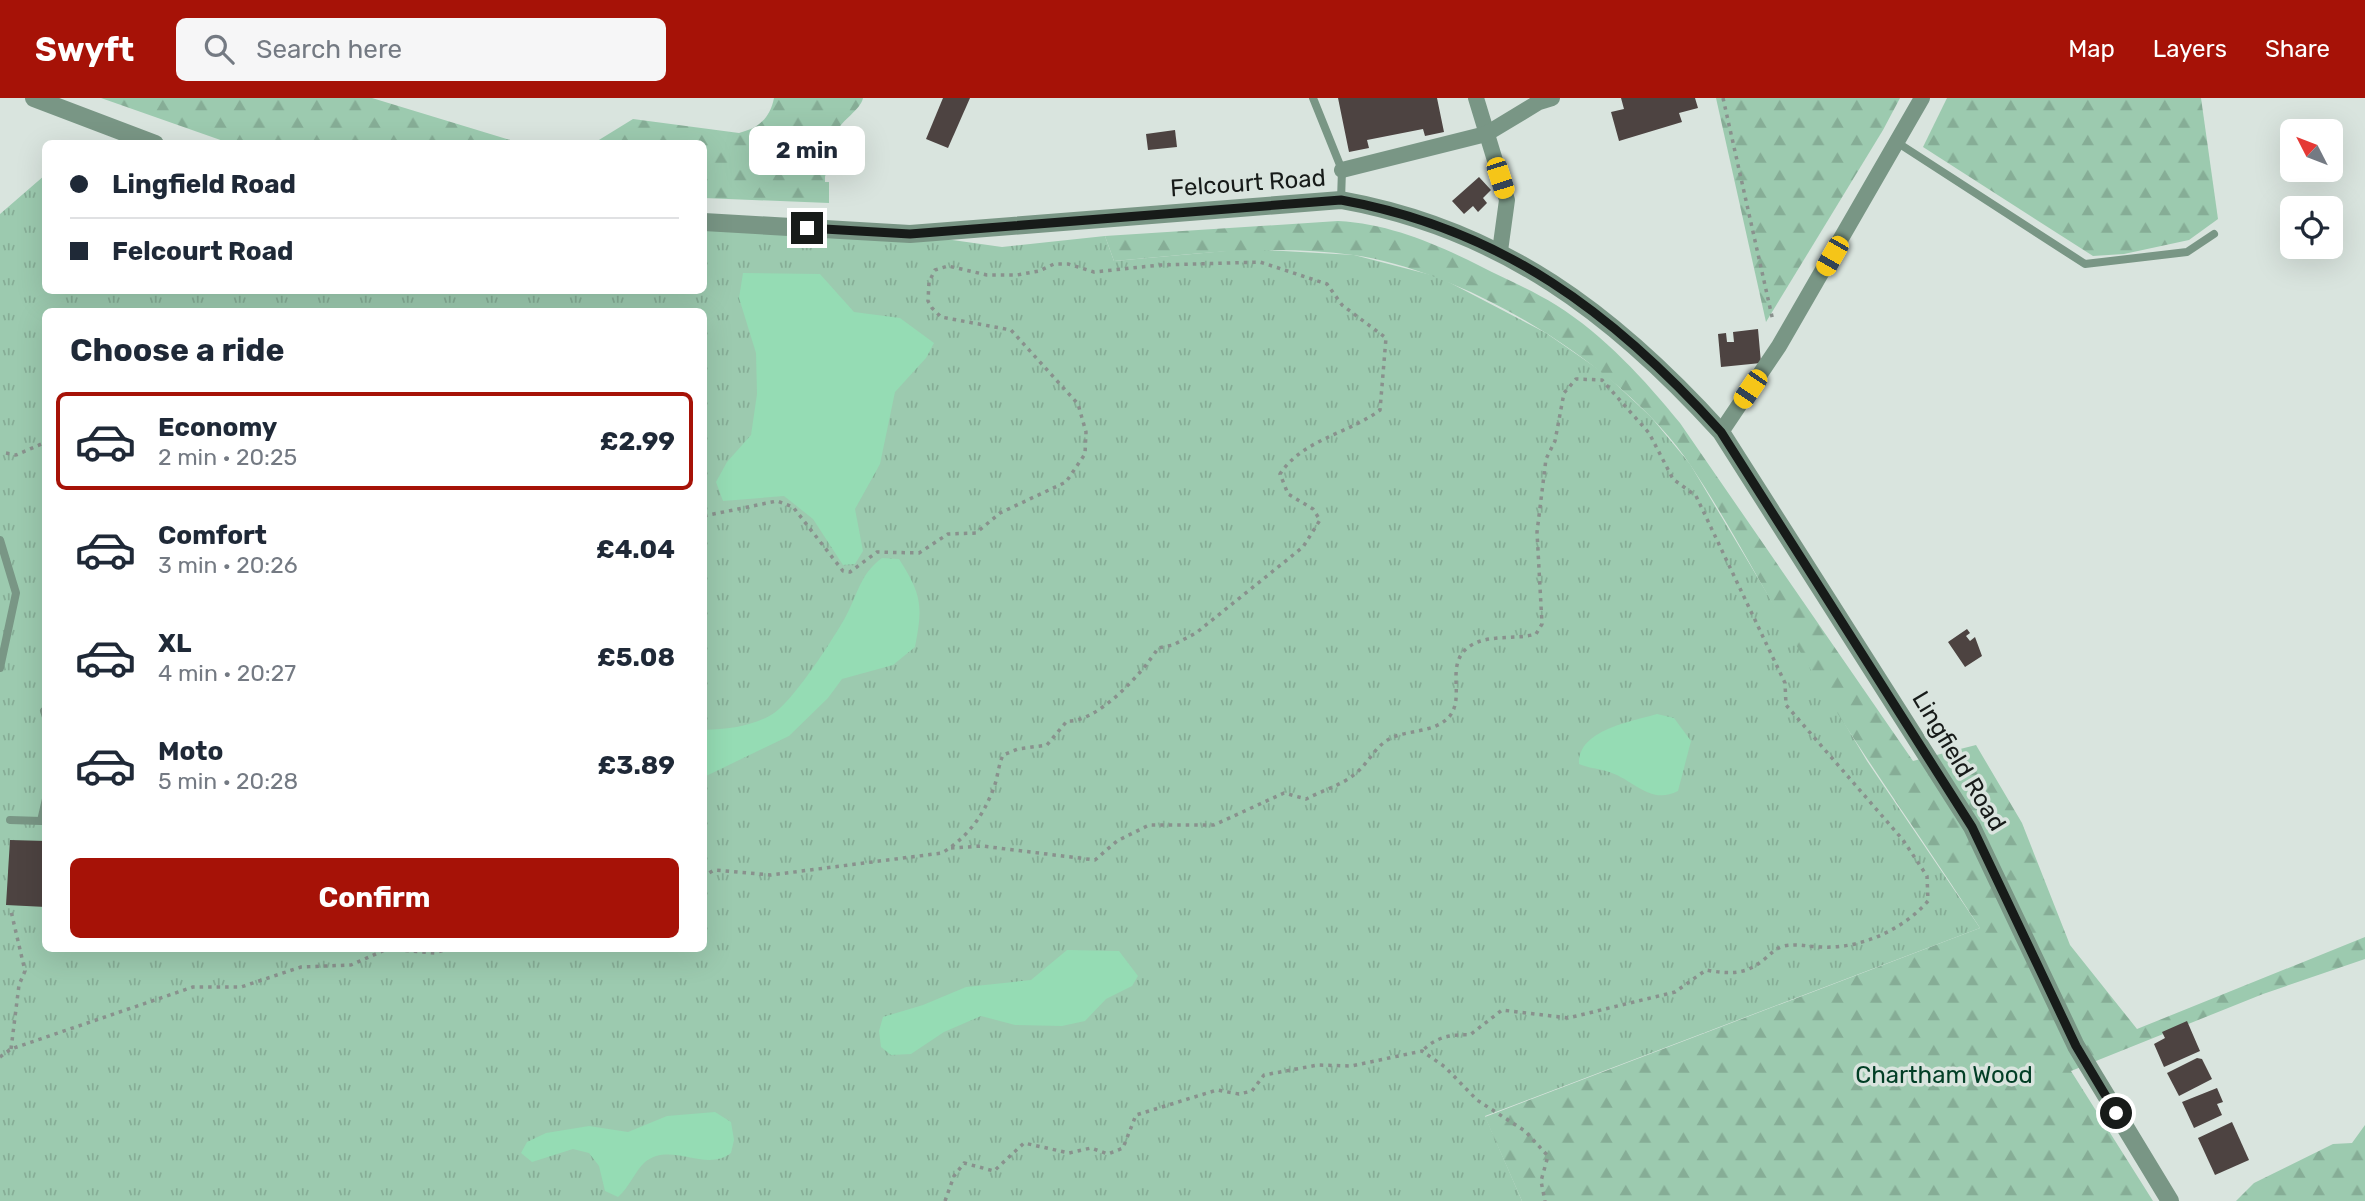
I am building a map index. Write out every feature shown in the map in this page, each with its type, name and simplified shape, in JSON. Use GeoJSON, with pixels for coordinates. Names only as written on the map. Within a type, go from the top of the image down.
{"type":"FeatureCollection","features":[{"type":"Feature","properties":{"kind":"street"},"geometry":{"type":"LineString","coordinates":[[34,98],[144,140]]}},
{"type":"Feature","properties":{"kind":"street"},"geometry":{"type":"LineString","coordinates":[[1476,98],[1507,200],[1500,251]]}},
{"type":"Feature","properties":{"kind":"street"},"geometry":{"type":"LineString","coordinates":[[1342,170],[1486,134],[1539,102],[1552,98]]}},
{"type":"Feature","properties":{"kind":"street"},"geometry":{"type":"LineString","coordinates":[[1721,432],[1779,346],[1898,144],[1922,98]]}},
{"type":"Feature","properties":{"kind":"street","name":"Felcourt Road"},"geometry":{"type":"LineString","coordinates":[[707,222],[910,234],[1341,200],[1384,208],[1500,251],[1571,294],[1625,334],[1670,376],[1721,432],[1744,470]]}},
{"type":"Feature","properties":{"kind":"street","name":"Lingfield Road"},"geometry":{"type":"LineString","coordinates":[[1744,470],[1865,654],[1972,827],[2076,1046],[2170,1201]]}},
{"type":"Feature","properties":{"kind":"lane"},"geometry":{"type":"LineString","coordinates":[[1313,98],[1342,170],[1341,200]]}},
{"type":"Feature","properties":{"kind":"lane"},"geometry":{"type":"LineString","coordinates":[[1898,144],[2085,264],[2187,252],[2214,234]]}},
{"type":"Feature","properties":{"kind":"lane"},"geometry":{"type":"LineString","coordinates":[[0,540],[16,593],[0,668]]}},
{"type":"Feature","properties":{"kind":"lane"},"geometry":{"type":"LineString","coordinates":[[10,820],[41,821],[42,817]]}},
{"type":"Feature","properties":{"kind":"path"},"geometry":{"type":"LineString","coordinates":[[1723,98],[1779,346]]}},
{"type":"Feature","properties":{"kind":"path"},"geometry":{"type":"LineString","coordinates":[[707,515],[777,501],[793,508],[843,571],[850,572],[877,552],[919,553],[948,534],[976,533],[1000,513],[1066,482],[1085,454],[1086,432],[1078,404],[1011,330],[941,317],[932,308],[928,301],[929,282],[935,270],[948,266],[987,275],[1017,275],[1039,271],[1054,264],[1068,264],[1094,272],[1160,265],[1260,262],[1327,284],[1342,305],[1386,338],[1380,410],[1362,424],[1310,444],[1280,474],[1288,494],[1313,509],[1320,520],[1303,547],[1196,633],[1173,645],[1158,648],[1135,682],[1092,715],[1079,722],[1067,721],[1047,745],[1018,749],[1003,755],[996,784],[982,816],[960,841],[942,852],[771,875],[714,870],[707,874]]}},
{"type":"Feature","properties":{"kind":"path"},"geometry":{"type":"LineString","coordinates":[[945,1201],[954,1176],[964,1163],[994,1171],[1024,1143],[1069,1153],[1091,1148],[1108,1154],[1123,1148],[1136,1115],[1217,1090],[1239,1094],[1252,1091],[1264,1075],[1318,1065],[1351,1066],[1422,1051],[1431,1043],[1453,1034],[1470,1035],[1502,1010],[1568,1018],[1675,992],[1706,970],[1731,974],[1751,969],[1777,948],[1852,945],[1883,934],[1918,912],[1928,901],[1927,876],[1903,840],[1786,705],[1786,683],[1696,496],[1673,479],[1649,433],[1602,380],[1576,379],[1564,393],[1555,441],[1546,459],[1537,532],[1542,624],[1536,634],[1517,639],[1490,638],[1471,644],[1458,657],[1454,685],[1457,700],[1449,716],[1432,727],[1394,737],[1380,745],[1355,775],[1306,799],[1284,793],[1214,825],[1149,825],[1117,841],[1095,860],[982,846],[948,849]]}},
{"type":"Feature","properties":{"kind":"path"},"geometry":{"type":"LineString","coordinates":[[6,453],[16,455],[42,444]]}},
{"type":"Feature","properties":{"kind":"path"},"geometry":{"type":"LineString","coordinates":[[11,911],[25,971],[19,985],[11,1049]]}},
{"type":"Feature","properties":{"kind":"path"},"geometry":{"type":"LineString","coordinates":[[0,1057],[11,1049],[193,987],[241,987],[301,967],[351,965],[380,952]]}},
{"type":"Feature","properties":{"kind":"path"},"geometry":{"type":"LineString","coordinates":[[1422,1051],[1445,1067],[1477,1100],[1525,1131],[1548,1156],[1541,1181],[1545,1201]]}},
{"type":"Feature","properties":{"kind":"green space"},"geometry":{"type":"Polygon","coordinates":[[[101,98],[372,98],[510,140],[220,140],[101,98]]]}},
{"type":"Feature","properties":{"kind":"green space"},"geometry":{"type":"Polygon","coordinates":[[[774,98],[863,98],[834,138],[825,177],[825,182],[829,182],[829,203],[707,198],[707,140],[599,140],[633,119],[739,133],[762,121],[770,111],[774,98]]]}},
{"type":"Feature","properties":{"kind":"green space"},"geometry":{"type":"Polygon","coordinates":[[[1716,98],[1900,98],[1766,322],[1716,98]]]}},
{"type":"Feature","properties":{"kind":"green space"},"geometry":{"type":"Polygon","coordinates":[[[1947,98],[2201,98],[2218,219],[2189,240],[2124,254],[2093,256],[1923,147],[1947,98]]]}},
{"type":"Feature","properties":{"kind":"green space"},"geometry":{"type":"Polygon","coordinates":[[[42,178],[42,294],[707,294],[707,222],[910,234],[1002,247],[1105,236],[1114,261],[1248,249],[1354,255],[1439,277],[1546,333],[1605,374],[1651,417],[1690,464],[1867,761],[1980,928],[1485,1116],[1522,1201],[0,1201],[0,214],[42,178]]]}},
{"type":"Feature","properties":{"kind":"green space","name":"Chartham Wood"},"geometry":{"type":"Polygon","coordinates":[[[1338,221],[1394,230],[1429,242],[1528,289],[1574,317],[1623,359],[1680,423],[1913,761],[1976,745],[2022,823],[2070,945],[2137,1029],[2365,937],[2365,959],[2263,994],[2071,1071],[2153,1201],[1522,1201],[1485,1117],[1980,928],[1832,705],[1723,516],[1691,466],[1663,430],[1627,394],[1586,361],[1541,330],[1494,303],[1445,281],[1398,265],[1353,255],[1293,250],[1233,251],[1114,261],[1105,236],[1338,221]]]}},
{"type":"Feature","properties":{"kind":"green space"},"geometry":{"type":"Polygon","coordinates":[[[2365,1125],[2365,1201],[2236,1201],[2254,1183],[2333,1144],[2352,1143],[2365,1125]]]}},
{"type":"Feature","properties":{"kind":"shaded area"},"geometry":{"type":"Polygon","coordinates":[[[743,273],[820,274],[854,312],[900,318],[934,343],[926,358],[895,392],[880,464],[855,509],[863,551],[855,564],[843,565],[813,519],[784,496],[723,501],[716,482],[727,462],[751,435],[757,394],[756,353],[739,298],[743,273]]]}},
{"type":"Feature","properties":{"kind":"shaded area"},"geometry":{"type":"Polygon","coordinates":[[[882,558],[899,559],[912,582],[920,611],[915,647],[893,665],[842,679],[828,698],[789,736],[707,776],[707,730],[747,725],[779,709],[822,654],[846,616],[864,578],[882,558]]]}},
{"type":"Feature","properties":{"kind":"shaded area"},"geometry":{"type":"Polygon","coordinates":[[[1657,714],[1674,718],[1691,741],[1678,791],[1668,795],[1650,793],[1616,774],[1579,764],[1581,752],[1596,735],[1620,724],[1657,714]]]}},
{"type":"Feature","properties":{"kind":"shaded area"},"geometry":{"type":"Polygon","coordinates":[[[1067,950],[1119,951],[1138,976],[1132,986],[1106,999],[1085,1021],[1062,1026],[1015,1025],[981,1016],[944,1032],[911,1054],[891,1055],[881,1047],[879,1031],[883,1017],[923,1005],[966,987],[1031,980],[1067,950]]]}},
{"type":"Feature","properties":{"kind":"shaded area"},"geometry":{"type":"Polygon","coordinates":[[[715,1112],[731,1122],[734,1140],[731,1153],[710,1160],[677,1155],[655,1156],[641,1166],[618,1197],[605,1191],[599,1166],[589,1153],[573,1149],[532,1162],[521,1153],[527,1142],[546,1133],[589,1126],[628,1132],[667,1116],[715,1112]]]}},
{"type":"Feature","properties":{"kind":"building"},"geometry":{"type":"Polygon","coordinates":[[[943,98],[970,98],[948,148],[926,139],[943,98]]]}},
{"type":"Feature","properties":{"kind":"building"},"geometry":{"type":"Polygon","coordinates":[[[1338,98],[1437,98],[1444,132],[1425,136],[1423,129],[1367,140],[1369,148],[1349,152],[1338,98]]]}},
{"type":"Feature","properties":{"kind":"building"},"geometry":{"type":"Polygon","coordinates":[[[1621,98],[1695,98],[1698,108],[1679,113],[1682,122],[1619,141],[1611,112],[1624,109],[1621,98]]]}},
{"type":"Feature","properties":{"kind":"building"},"geometry":{"type":"Polygon","coordinates":[[[1175,130],[1177,147],[1148,150],[1146,134],[1175,130]]]}},
{"type":"Feature","properties":{"kind":"building"},"geometry":{"type":"Polygon","coordinates":[[[1479,177],[1491,190],[1483,198],[1487,203],[1478,212],[1473,206],[1464,214],[1452,201],[1479,177]]]}},
{"type":"Feature","properties":{"kind":"building"},"geometry":{"type":"Polygon","coordinates":[[[1758,329],[1761,363],[1721,367],[1718,334],[1726,333],[1727,342],[1734,342],[1733,332],[1758,329]]]}},
{"type":"Feature","properties":{"kind":"building"},"geometry":{"type":"Polygon","coordinates":[[[1967,629],[1970,633],[1966,636],[1970,641],[1975,637],[1982,656],[1965,667],[1948,642],[1967,629]]]}},
{"type":"Feature","properties":{"kind":"building"},"geometry":{"type":"Polygon","coordinates":[[[10,840],[42,841],[42,907],[6,905],[10,840]]]}},
{"type":"Feature","properties":{"kind":"building"},"geometry":{"type":"Polygon","coordinates":[[[2187,1021],[2200,1051],[2164,1067],[2154,1044],[2165,1038],[2162,1032],[2187,1021]]]}},
{"type":"Feature","properties":{"kind":"building"},"geometry":{"type":"Polygon","coordinates":[[[2197,1058],[2202,1059],[2212,1079],[2179,1096],[2167,1073],[2197,1058]]]}},
{"type":"Feature","properties":{"kind":"building"},"geometry":{"type":"Polygon","coordinates":[[[2217,1088],[2223,1102],[2217,1104],[2222,1115],[2194,1128],[2182,1102],[2217,1088]]]}},
{"type":"Feature","properties":{"kind":"building"},"geometry":{"type":"Polygon","coordinates":[[[2232,1122],[2249,1160],[2215,1175],[2198,1138],[2232,1122]]]}},
{"type":"Feature","properties":{"kind":"route"},"geometry":{"type":"LineString","coordinates":[[807,228],[910,234],[1341,200],[1384,208],[1500,251],[1571,294],[1625,334],[1670,376],[1721,432],[1865,654],[1972,827],[2076,1046],[2116,1113]]}}]}
